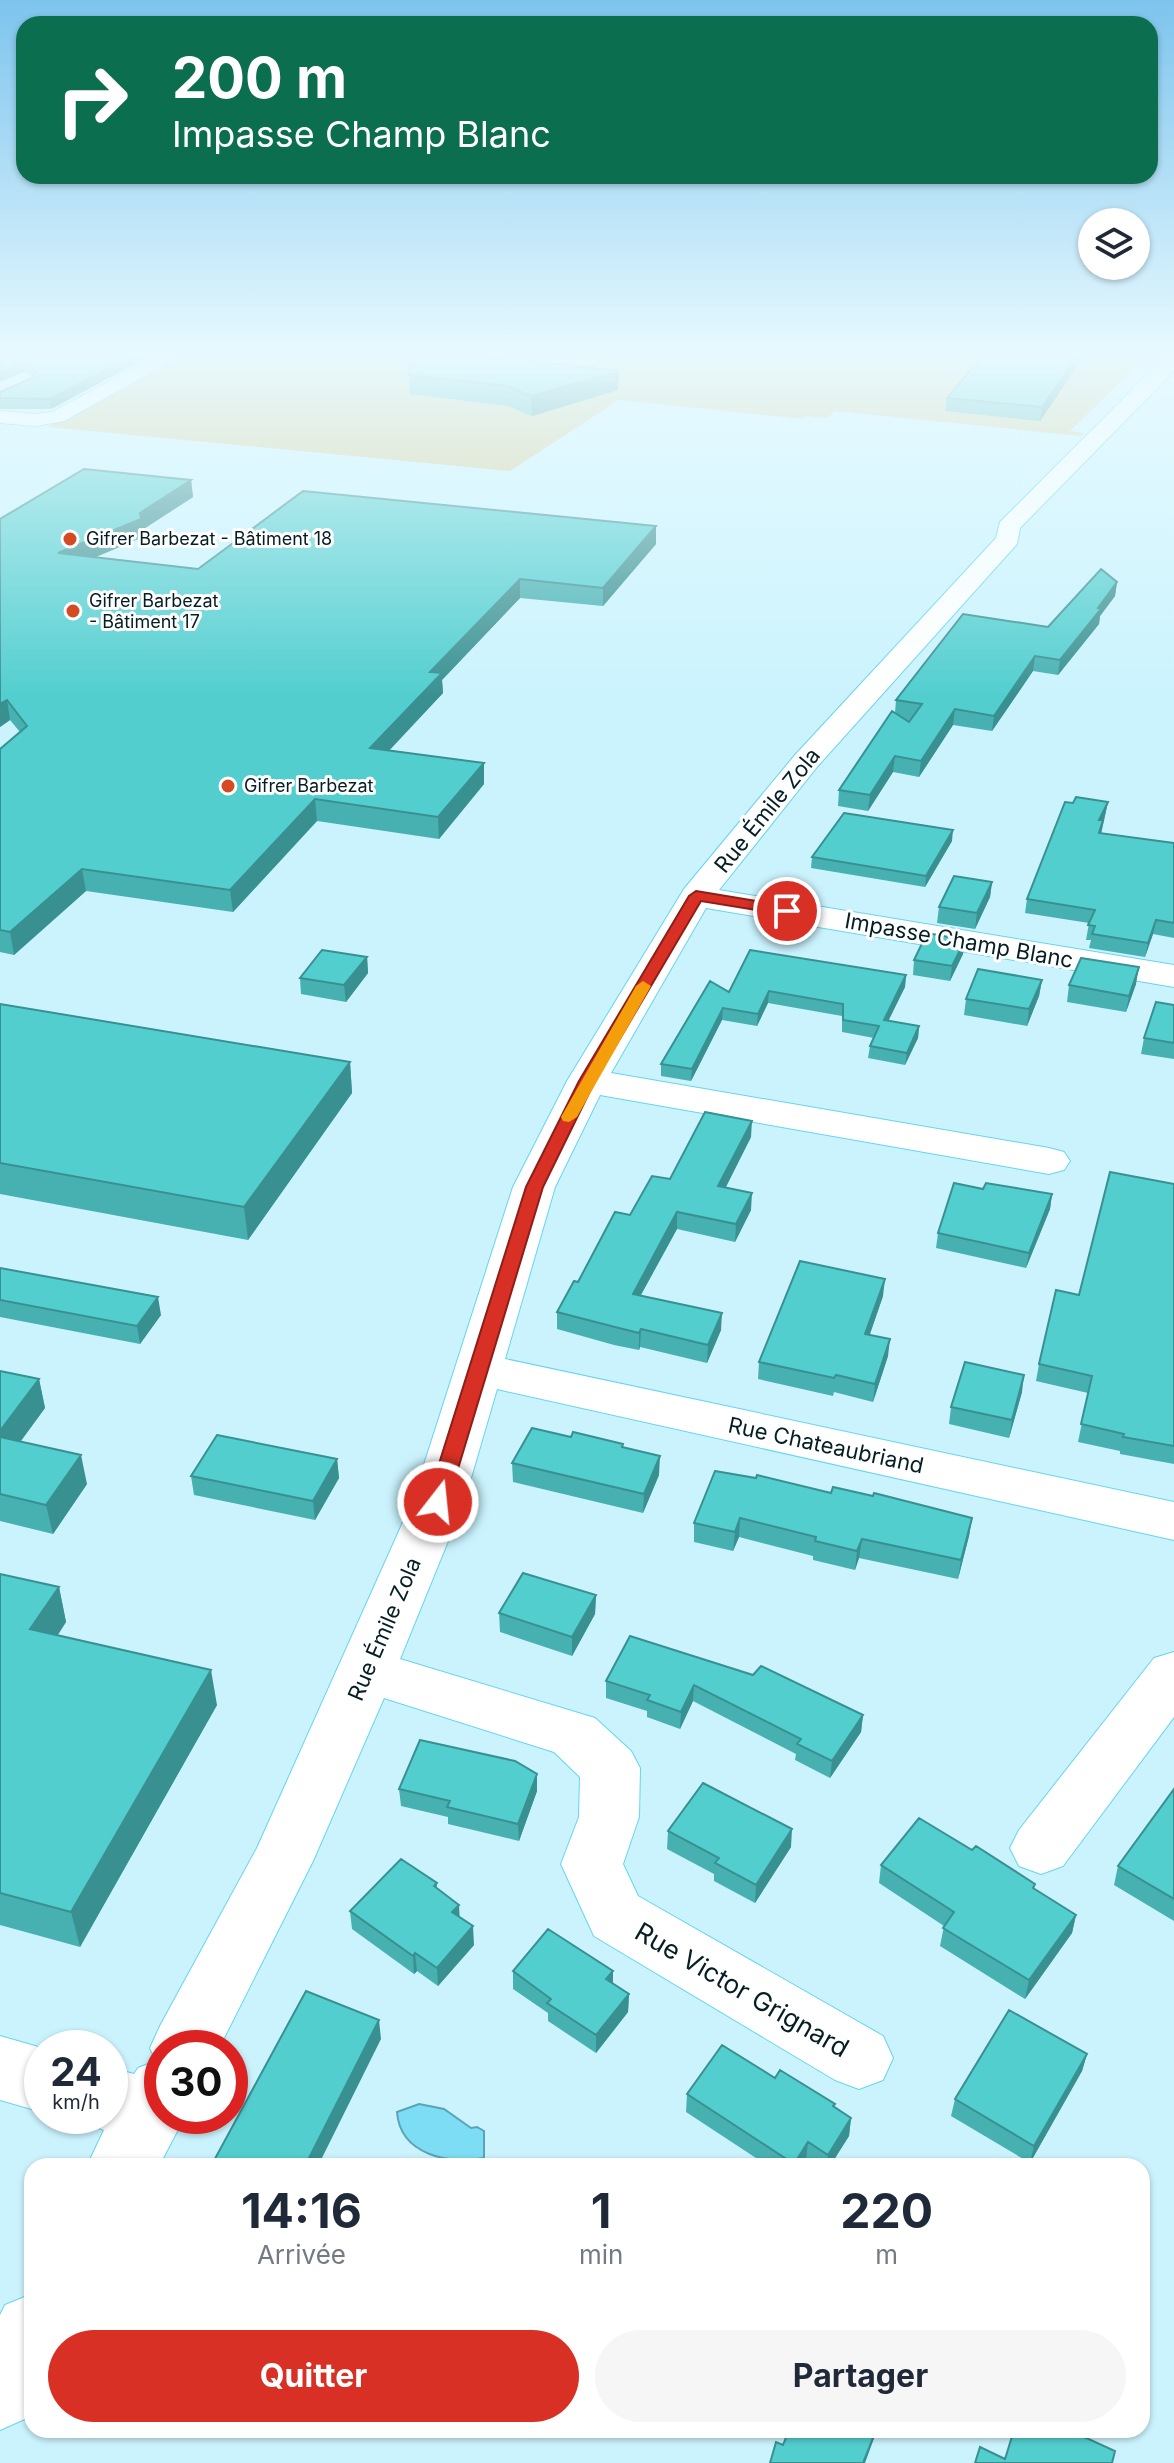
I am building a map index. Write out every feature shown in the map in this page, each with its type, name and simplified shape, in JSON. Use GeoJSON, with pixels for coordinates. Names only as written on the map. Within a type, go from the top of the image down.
{"type":"FeatureCollection","features":[{"type":"Feature","properties":{"kind":"street","name":"Rue Émile Zola"},"geometry":{"type":"LineString","coordinates":[[193,2030],[282,1861],[438,1502],[534,1187],[587,1081],[696,896],[806,761],[1008,539],[1008,527],[1067,467]]}},
{"type":"Feature","properties":{"kind":"street","name":"Impasse Champ Blanc"},"geometry":{"type":"LineString","coordinates":[[696,896],[1174,976]]}},
{"type":"Feature","properties":{"kind":"street"},"geometry":{"type":"LineString","coordinates":[[587,1081],[1049,1161]]}},
{"type":"Feature","properties":{"kind":"street","name":"Rue Chateaubriand"},"geometry":{"type":"LineString","coordinates":[[478,1369],[1174,1521]]}},
{"type":"Feature","properties":{"kind":"street","name":"Rue Victor Grignard"},"geometry":{"type":"LineString","coordinates":[[367,1671],[574,1735],[610,1768],[609,1817],[592,1864],[616,1916],[859,2058]]}},
{"type":"Feature","properties":{"kind":"street"},"geometry":{"type":"LineString","coordinates":[[1041,1848],[1174,1674]]}},
{"type":"Feature","properties":{"kind":"street"},"geometry":{"type":"LineString","coordinates":[[0,2068],[24,2075]]}},
{"type":"Feature","properties":{"kind":"street"},"geometry":{"type":"LineString","coordinates":[[0,2391],[24,2347]]}},
{"type":"Feature","properties":{"kind":"shaded area"},"geometry":{"type":"Polygon","coordinates":[[[467,467],[516,467],[510,471],[467,467]]]}},
{"type":"Feature","properties":{"kind":"water"},"geometry":{"type":"Polygon","coordinates":[[[419,2104],[444,2109],[471,2128],[484,2131],[484,2158],[442,2158],[429,2154],[407,2138],[400,2127],[397,2112],[419,2104]]]}},
{"type":"Feature","properties":{"kind":"building"},"geometry":{"type":"Polygon","coordinates":[[[84,469],[191,480],[140,513],[141,519],[58,553],[198,569],[303,491],[656,526],[603,588],[520,579],[430,672],[442,673],[370,748],[484,763],[438,817],[315,799],[230,890],[82,869],[10,932],[0,930],[0,749],[27,726],[7,700],[0,704],[0,519],[84,469]]]}},
{"type":"Feature","properties":{"kind":"building"},"geometry":{"type":"Polygon","coordinates":[[[1101,569],[1117,582],[1098,608],[1101,609],[1060,660],[1035,656],[994,716],[955,709],[921,761],[895,756],[870,795],[839,790],[892,711],[909,722],[922,704],[896,700],[963,614],[1048,627],[1101,569]]]}},
{"type":"Feature","properties":{"kind":"building"},"geometry":{"type":"Polygon","coordinates":[[[1076,797],[1108,802],[1099,820],[1103,820],[1099,833],[1174,843],[1174,923],[1156,920],[1148,943],[1092,934],[1095,926],[1088,925],[1095,910],[1027,899],[1065,802],[1073,803],[1076,797]]]}},
{"type":"Feature","properties":{"kind":"building"},"geometry":{"type":"Polygon","coordinates":[[[844,813],[953,830],[926,876],[812,857],[844,813]]]}},
{"type":"Feature","properties":{"kind":"building"},"geometry":{"type":"Polygon","coordinates":[[[954,876],[992,882],[977,913],[939,907],[954,876]]]}},
{"type":"Feature","properties":{"kind":"building"},"geometry":{"type":"Polygon","coordinates":[[[927,933],[965,940],[952,966],[914,960],[927,933]]]}},
{"type":"Feature","properties":{"kind":"building"},"geometry":{"type":"Polygon","coordinates":[[[322,950],[367,957],[344,985],[300,978],[322,950]]]}},
{"type":"Feature","properties":{"kind":"building"},"geometry":{"type":"Polygon","coordinates":[[[750,950],[906,975],[884,1020],[919,1026],[907,1053],[870,1046],[879,1026],[843,1020],[843,1004],[769,991],[758,1014],[723,1008],[692,1069],[661,1064],[710,981],[729,992],[750,950]]]}},
{"type":"Feature","properties":{"kind":"building"},"geometry":{"type":"Polygon","coordinates":[[[1081,958],[1139,967],[1129,996],[1069,985],[1081,958]]]}},
{"type":"Feature","properties":{"kind":"building"},"geometry":{"type":"Polygon","coordinates":[[[978,969],[1042,980],[1029,1009],[966,999],[978,969]]]}},
{"type":"Feature","properties":{"kind":"building"},"geometry":{"type":"Polygon","coordinates":[[[1156,1002],[1174,1005],[1174,1043],[1144,1038],[1156,1002]]]}},
{"type":"Feature","properties":{"kind":"building"},"geometry":{"type":"Polygon","coordinates":[[[0,1004],[350,1062],[244,1207],[0,1163],[0,1004]]]}},
{"type":"Feature","properties":{"kind":"building"},"geometry":{"type":"Polygon","coordinates":[[[705,1112],[752,1121],[718,1186],[752,1193],[736,1224],[677,1212],[633,1294],[722,1313],[708,1345],[641,1329],[639,1333],[557,1312],[574,1281],[578,1282],[615,1212],[630,1215],[652,1176],[670,1179],[705,1112]]]}},
{"type":"Feature","properties":{"kind":"building"},"geometry":{"type":"Polygon","coordinates":[[[1110,1172],[1174,1184],[1174,1446],[1123,1437],[1124,1434],[1081,1424],[1092,1376],[1039,1364],[1056,1290],[1079,1295],[1110,1172]]]}},
{"type":"Feature","properties":{"kind":"building"},"geometry":{"type":"Polygon","coordinates":[[[954,1183],[983,1189],[986,1183],[1052,1194],[1029,1253],[938,1233],[954,1183]]]}},
{"type":"Feature","properties":{"kind":"building"},"geometry":{"type":"Polygon","coordinates":[[[800,1261],[885,1279],[865,1334],[890,1339],[875,1384],[759,1362],[800,1261]]]}},
{"type":"Feature","properties":{"kind":"building"},"geometry":{"type":"Polygon","coordinates":[[[0,1268],[158,1297],[137,1326],[0,1300],[0,1268]]]}},
{"type":"Feature","properties":{"kind":"building"},"geometry":{"type":"Polygon","coordinates":[[[965,1362],[1024,1375],[1012,1420],[951,1407],[965,1362]]]}},
{"type":"Feature","properties":{"kind":"building"},"geometry":{"type":"Polygon","coordinates":[[[0,1371],[39,1379],[0,1431],[0,1371]]]}},
{"type":"Feature","properties":{"kind":"building"},"geometry":{"type":"Polygon","coordinates":[[[532,1428],[571,1437],[573,1432],[660,1456],[644,1494],[512,1463],[532,1428]]]}},
{"type":"Feature","properties":{"kind":"building"},"geometry":{"type":"Polygon","coordinates":[[[217,1435],[337,1459],[313,1501],[191,1476],[217,1435]]]}},
{"type":"Feature","properties":{"kind":"building"},"geometry":{"type":"Polygon","coordinates":[[[0,1437],[81,1455],[46,1505],[0,1494],[0,1437]]]}},
{"type":"Feature","properties":{"kind":"building"},"geometry":{"type":"Polygon","coordinates":[[[715,1471],[756,1478],[757,1475],[831,1493],[833,1487],[873,1496],[874,1493],[972,1518],[961,1560],[862,1539],[857,1551],[740,1518],[735,1532],[694,1523],[715,1471]]]}},
{"type":"Feature","properties":{"kind":"building"},"geometry":{"type":"Polygon","coordinates":[[[523,1573],[596,1595],[572,1637],[499,1613],[523,1573]]]}},
{"type":"Feature","properties":{"kind":"building"},"geometry":{"type":"Polygon","coordinates":[[[0,1574],[59,1587],[30,1629],[211,1670],[71,1912],[0,1893],[0,1574]]]}},
{"type":"Feature","properties":{"kind":"building"},"geometry":{"type":"Polygon","coordinates":[[[630,1636],[753,1675],[761,1666],[863,1715],[832,1761],[797,1744],[801,1739],[694,1685],[681,1712],[647,1700],[650,1695],[606,1681],[630,1636]]]}},
{"type":"Feature","properties":{"kind":"building"},"geometry":{"type":"Polygon","coordinates":[[[420,1740],[515,1761],[537,1774],[518,1824],[447,1807],[450,1801],[399,1789],[420,1740]]]}},
{"type":"Feature","properties":{"kind":"building"},"geometry":{"type":"Polygon","coordinates":[[[703,1783],[792,1829],[756,1885],[715,1863],[719,1858],[668,1831],[703,1783]]]}},
{"type":"Feature","properties":{"kind":"building"},"geometry":{"type":"Polygon","coordinates":[[[1174,1789],[1174,1899],[1118,1866],[1174,1789]]]}},
{"type":"Feature","properties":{"kind":"building"},"geometry":{"type":"Polygon","coordinates":[[[919,1818],[972,1850],[976,1846],[1076,1915],[1029,1980],[943,1928],[954,1912],[881,1865],[919,1818]]]}},
{"type":"Feature","properties":{"kind":"building"},"geometry":{"type":"Polygon","coordinates":[[[401,1859],[437,1883],[434,1886],[459,1905],[452,1912],[473,1926],[437,1968],[415,1953],[413,1956],[350,1911],[401,1859]]]}},
{"type":"Feature","properties":{"kind":"building"},"geometry":{"type":"Polygon","coordinates":[[[548,1929],[613,1971],[606,1979],[629,1994],[596,2035],[547,2003],[551,1999],[513,1971],[548,1929]]]}},
{"type":"Feature","properties":{"kind":"building"},"geometry":{"type":"Polygon","coordinates":[[[306,1991],[379,2020],[309,2158],[215,2158],[228,2134],[248,2134],[248,2098],[306,1991]]]}},
{"type":"Feature","properties":{"kind":"building"},"geometry":{"type":"Polygon","coordinates":[[[1009,2010],[1087,2054],[1034,2146],[955,2099],[1009,2010]]]}},
{"type":"Feature","properties":{"kind":"building"},"geometry":{"type":"Polygon","coordinates":[[[722,2045],[775,2078],[780,2070],[835,2104],[833,2106],[851,2118],[828,2155],[808,2142],[798,2158],[785,2158],[687,2094],[722,2045]]]}},
{"type":"Feature","properties":{"kind":"building"},"geometry":{"type":"Polygon","coordinates":[[[786,2438],[873,2438],[863,2463],[770,2463],[776,2442],[783,2445],[786,2438]]]}},
{"type":"Feature","properties":{"kind":"building"},"geometry":{"type":"Polygon","coordinates":[[[1012,2438],[1087,2438],[1115,2451],[1112,2463],[975,2463],[980,2447],[1005,2459],[1012,2438]]]}},
{"type":"Feature","properties":{"kind":"slow traffic"},"geometry":{"type":"LineString","coordinates":[[569,1117],[643,986]]}},
{"type":"Feature","properties":{"kind":"place","name":"Gifrer Barbezat - Bâtiment 18"},"geometry":{"type":"Point","coordinates":[70,539]}},
{"type":"Feature","properties":{"kind":"place","name":"Gifrer Barbezat - Bâtiment 17"},"geometry":{"type":"Point","coordinates":[73,611]}},
{"type":"Feature","properties":{"kind":"place","name":"Gifrer Barbezat"},"geometry":{"type":"Point","coordinates":[228,786]}},
{"type":"Feature","properties":{"kind":"route"},"geometry":{"type":"LineString","coordinates":[[438,1502],[534,1187],[587,1081],[696,896],[787,911]]}}]}
